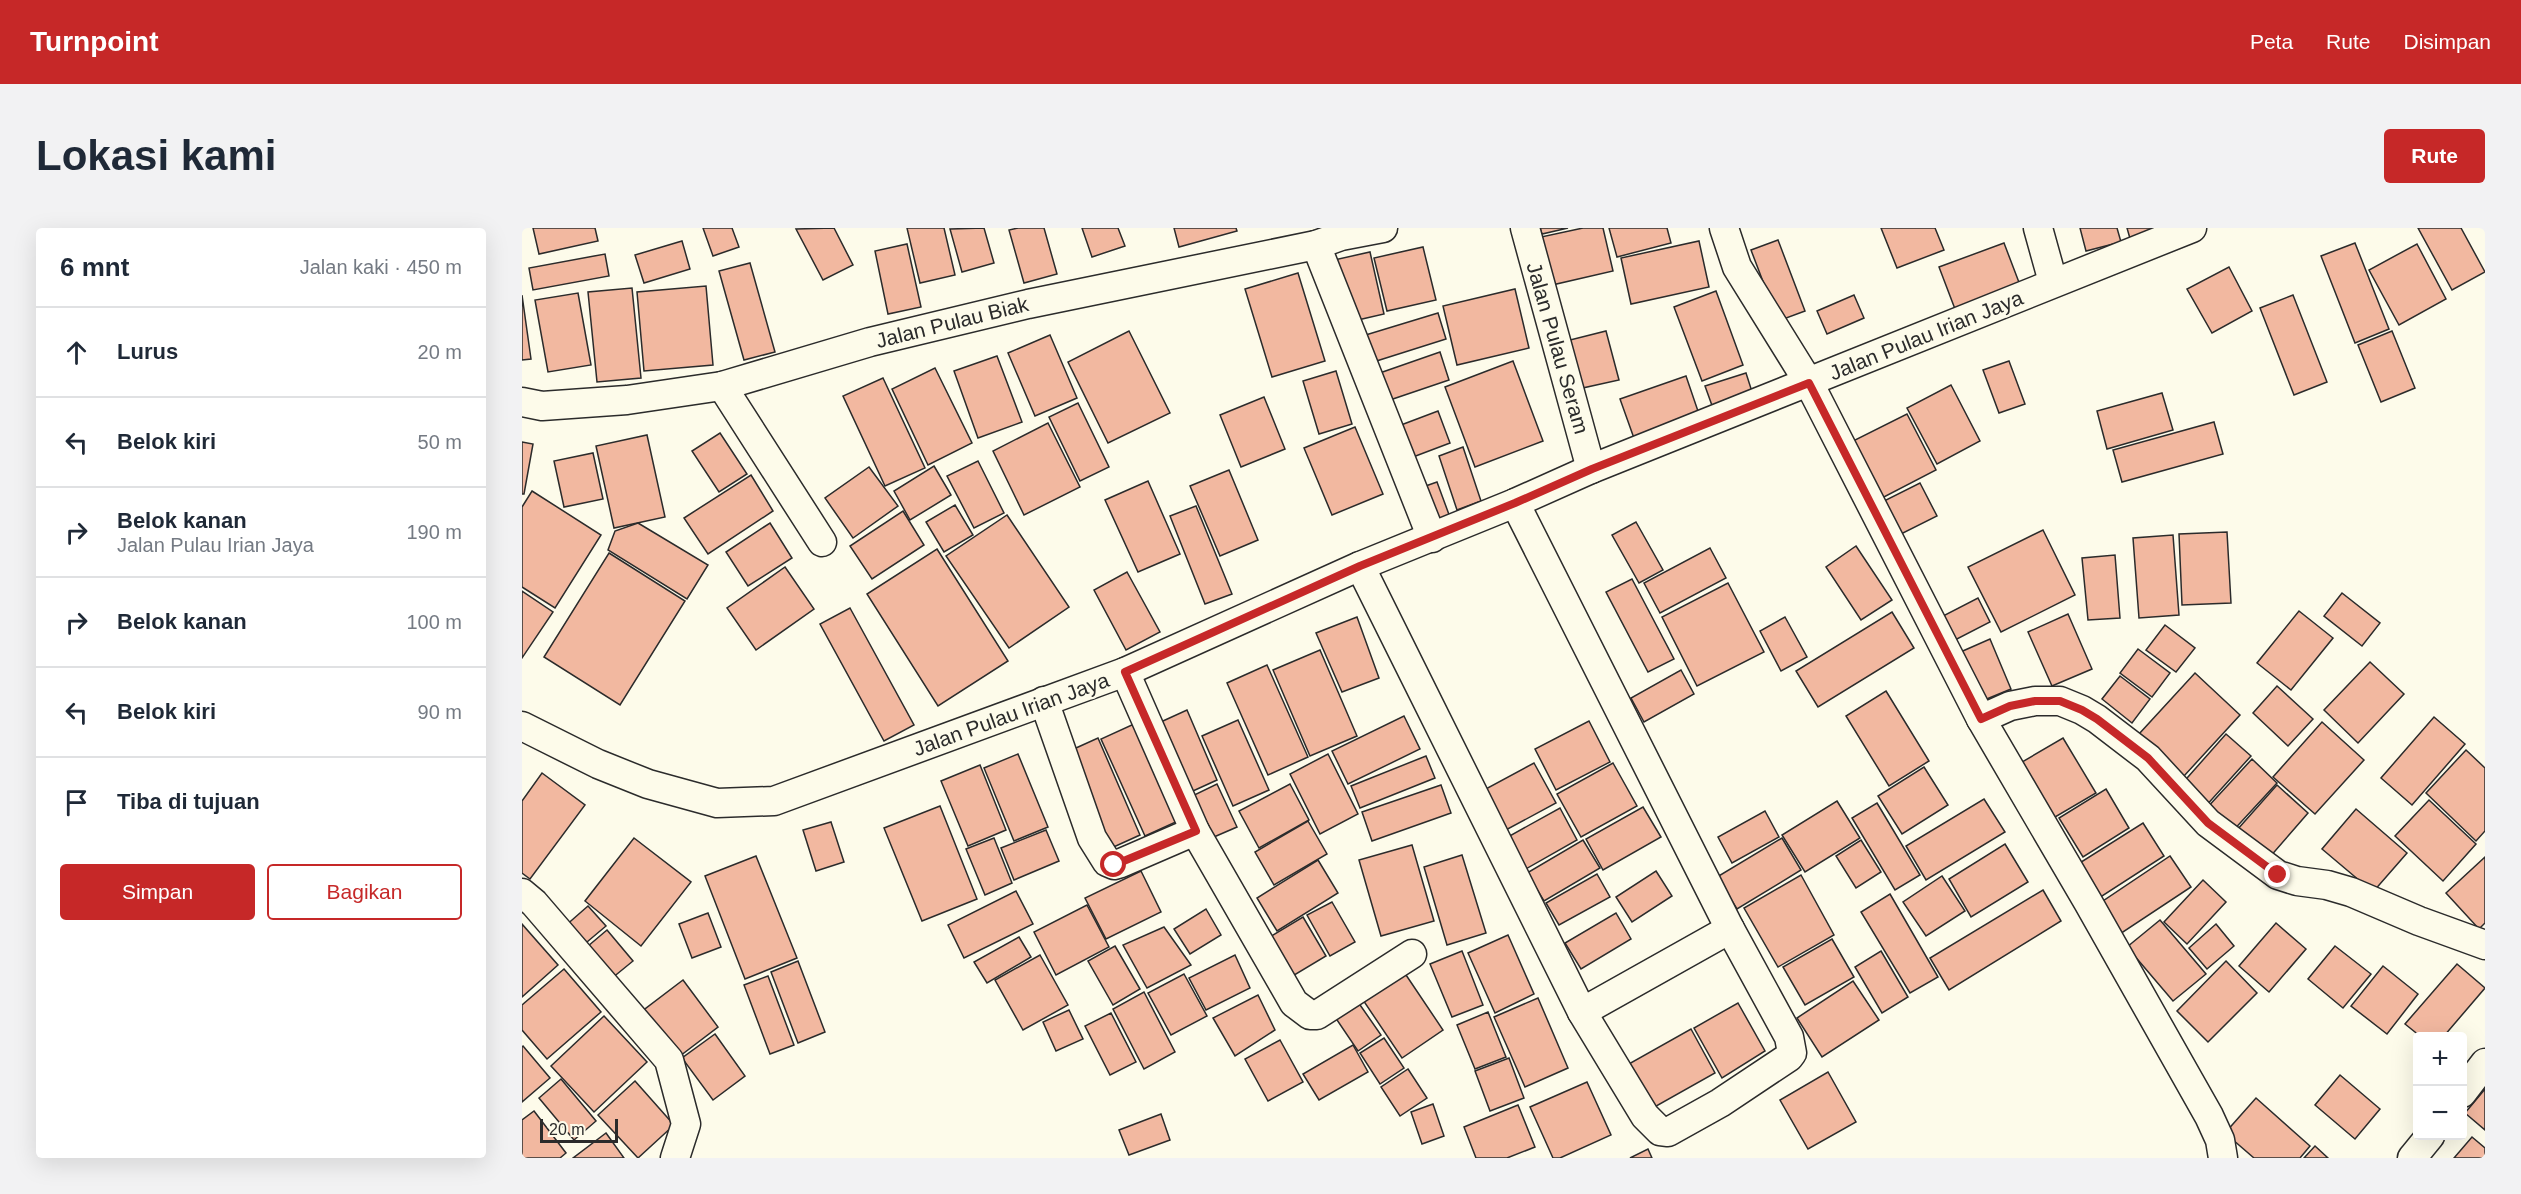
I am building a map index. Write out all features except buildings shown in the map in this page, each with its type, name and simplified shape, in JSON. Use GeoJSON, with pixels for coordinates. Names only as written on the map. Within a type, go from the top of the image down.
{"type":"FeatureCollection","features":[{"type":"Feature","properties":{"kind":"street","name":"Jalan Pulau Biak"},"geometry":{"type":"LineString","coordinates":[[522,402],[542,406],[627,400],[722,386],[870,342],[1028,304],[1332,236],[1383,228]]}},
{"type":"Feature","properties":{"kind":"street","name":"Jalan Pulau Seram"},"geometry":{"type":"LineString","coordinates":[[1525,228],[1592,469]]}},
{"type":"Feature","properties":{"kind":"street"},"geometry":{"type":"LineString","coordinates":[[1724,228],[1737,267],[1809,383],[1981,719],[2209,1116],[2220,1140],[2223,1158]]}},
{"type":"Feature","properties":{"kind":"street"},"geometry":{"type":"LineString","coordinates":[[2038,228],[2053,282]]}},
{"type":"Feature","properties":{"kind":"street","name":"Jalan Pulau Irian Jaya"},"geometry":{"type":"LineString","coordinates":[[525,733],[648,784],[717,803],[774,801],[804,792],[1125,672],[1360,566],[1432,538],[1592,469],[2192,228]]}},
{"type":"Feature","properties":{"kind":"street"},"geometry":{"type":"LineString","coordinates":[[1332,236],[1432,538]]}},
{"type":"Feature","properties":{"kind":"street"},"geometry":{"type":"LineString","coordinates":[[722,386],[822,542]]}},
{"type":"Feature","properties":{"kind":"street"},"geometry":{"type":"LineString","coordinates":[[1360,566],[1582,1012],[1645,1116],[1660,1131],[1668,1132],[1720,1103],[1789,1058],[1792,1053],[1789,1037],[1730,929],[1515,503]]}},
{"type":"Feature","properties":{"kind":"street"},"geometry":{"type":"LineString","coordinates":[[1125,672],[1196,831],[1294,1002],[1310,1014],[1317,1015],[1412,954]]}},
{"type":"Feature","properties":{"kind":"street"},"geometry":{"type":"LineString","coordinates":[[1044,701],[1092,838],[1107,862],[1114,865],[1121,863],[1196,831]]}},
{"type":"Feature","properties":{"kind":"street"},"geometry":{"type":"LineString","coordinates":[[1981,719],[2010,706],[2035,701],[2060,701],[2082,710],[2148,758],[2208,823],[2278,875],[2351,892],[2485,945]]}},
{"type":"Feature","properties":{"kind":"street"},"geometry":{"type":"LineString","coordinates":[[522,892],[669,1060],[686,1124],[675,1158]]}},
{"type":"Feature","properties":{"kind":"street"},"geometry":{"type":"LineString","coordinates":[[1582,1012],[1730,929]]}},
{"type":"Feature","properties":{"kind":"street"},"geometry":{"type":"LineString","coordinates":[[2467,1088],[2485,1064]]}},
{"type":"Feature","properties":{"kind":"street"},"geometry":{"type":"LineString","coordinates":[[2412,1158],[2427,1140]]}},
{"type":"Feature","properties":{"kind":"route"},"geometry":{"type":"LineString","coordinates":[[1114,865],[1196,831],[1125,672],[1360,566],[1432,538],[1592,469],[1809,383],[1948,659],[1981,719],[2010,706],[2035,701],[2060,701],[2082,710],[2148,758],[2208,823],[2278,875]]}}]}
